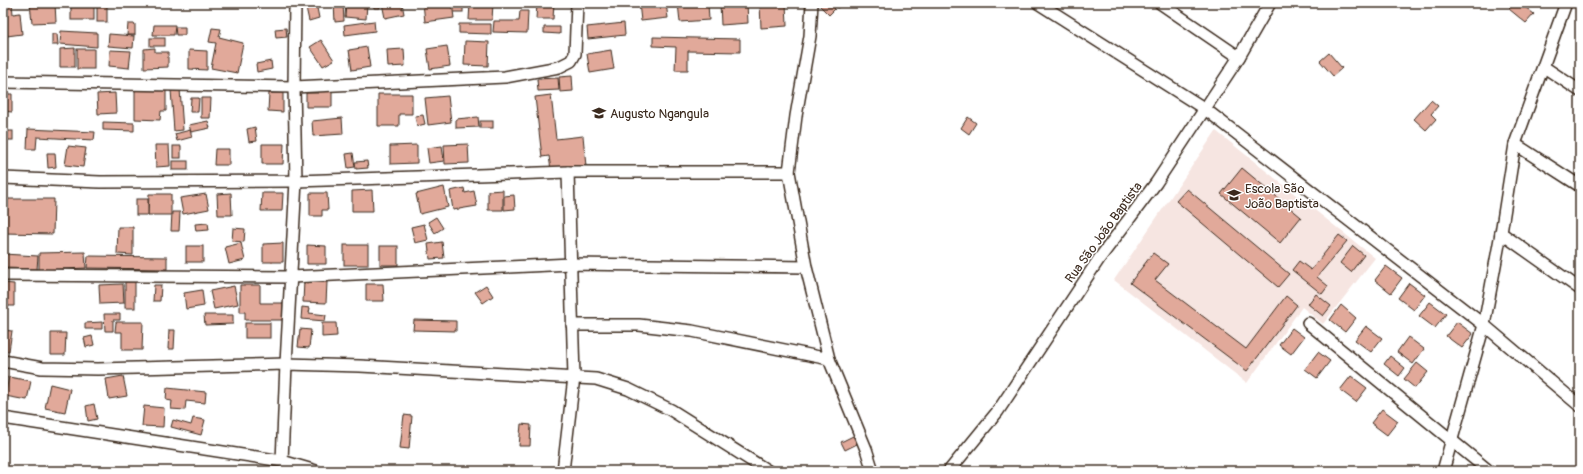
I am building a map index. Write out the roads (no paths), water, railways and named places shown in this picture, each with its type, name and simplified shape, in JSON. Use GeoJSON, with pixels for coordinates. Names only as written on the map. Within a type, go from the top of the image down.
{"type":"FeatureCollection","features":[{"type":"Feature","properties":{"kind":"street"},"geometry":{"type":"LineString","coordinates":[[282,461],[296,181],[294,87],[295,3]]}},
{"type":"Feature","properties":{"kind":"street"},"geometry":{"type":"LineString","coordinates":[[3,82],[294,87],[505,77],[559,67],[571,61],[575,54],[577,3]]}},
{"type":"Feature","properties":{"kind":"street"},"geometry":{"type":"LineString","coordinates":[[812,3],[810,36],[796,116],[789,172],[806,267],[829,359],[866,449],[873,471]]}},
{"type":"Feature","properties":{"kind":"street"},"geometry":{"type":"LineString","coordinates":[[1038,3],[1205,109],[1484,325],[1580,406]]}},
{"type":"Feature","properties":{"kind":"street"},"geometry":{"type":"LineString","coordinates":[[1160,3],[1239,57]]}},
{"type":"Feature","properties":{"kind":"street","name":"Rua São João Baptista"},"geometry":{"type":"LineString","coordinates":[[949,471],[998,411],[1090,272],[1156,184],[1239,57],[1270,3]]}},
{"type":"Feature","properties":{"kind":"street"},"geometry":{"type":"LineString","coordinates":[[1443,471],[1484,325],[1501,233],[1515,144],[1566,3]]}},
{"type":"Feature","properties":{"kind":"street"},"geometry":{"type":"LineString","coordinates":[[1544,67],[1580,91]]}},
{"type":"Feature","properties":{"kind":"street"},"geometry":{"type":"LineString","coordinates":[[1515,144],[1580,186]]}},
{"type":"Feature","properties":{"kind":"street"},"geometry":{"type":"LineString","coordinates":[[3,178],[100,182],[296,181],[568,172],[789,172]]}},
{"type":"Feature","properties":{"kind":"street"},"geometry":{"type":"LineString","coordinates":[[563,471],[574,377],[568,172]]}},
{"type":"Feature","properties":{"kind":"street"},"geometry":{"type":"LineString","coordinates":[[1501,233],[1580,289]]}},
{"type":"Feature","properties":{"kind":"street"},"geometry":{"type":"LineString","coordinates":[[3,275],[291,277],[571,264],[806,267]]}},
{"type":"Feature","properties":{"kind":"street"},"geometry":{"type":"LineString","coordinates":[[1308,323],[1489,471]]}},
{"type":"Feature","properties":{"kind":"street"},"geometry":{"type":"LineString","coordinates":[[572,325],[638,325],[692,331],[829,359]]}},
{"type":"Feature","properties":{"kind":"street"},"geometry":{"type":"LineString","coordinates":[[3,361],[42,368],[98,369],[286,364],[360,366],[596,379],[628,389],[671,410],[768,471]]}},
{"type":"Feature","properties":{"kind":"street"},"geometry":{"type":"LineString","coordinates":[[3,418],[282,461],[316,471]]}},
{"type":"Feature","properties":{"kind":"place","name":"Augusto Ngangula"},"geometry":{"type":"Point","coordinates":[599,113]}},
{"type":"Feature","properties":{"kind":"place","name":"Escola São João Baptista"},"geometry":{"type":"Point","coordinates":[1234,195]}}]}
